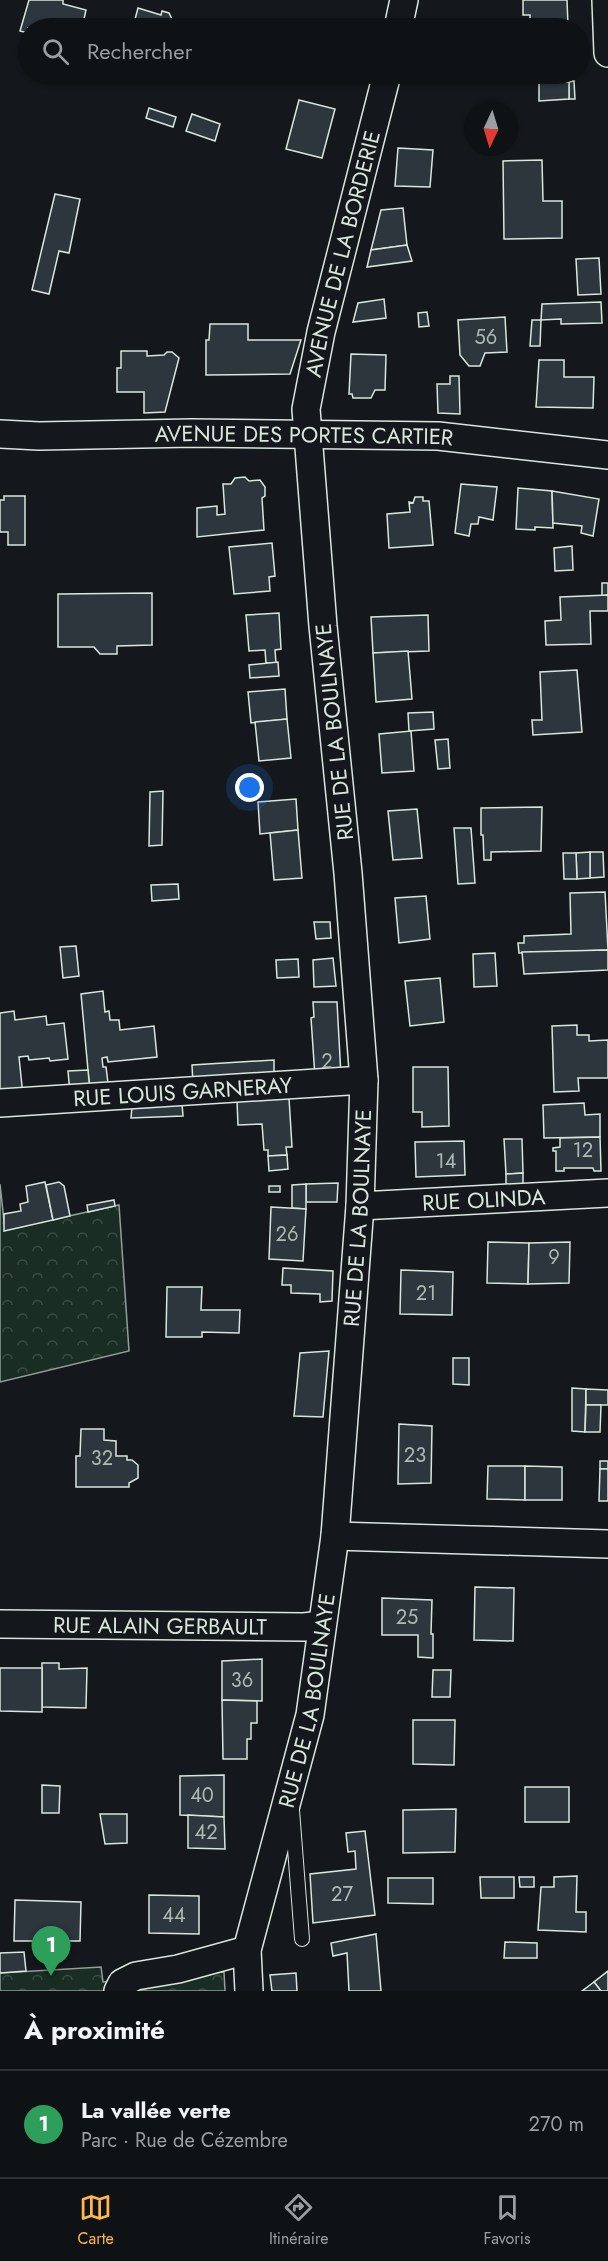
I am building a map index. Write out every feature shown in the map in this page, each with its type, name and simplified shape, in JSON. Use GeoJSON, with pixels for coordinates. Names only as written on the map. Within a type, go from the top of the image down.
{"type":"FeatureCollection","features":[{"type":"Feature","properties":{"kind":"street"},"geometry":{"type":"LineString","coordinates":[[400,18],[404,0]]}},
{"type":"Feature","properties":{"kind":"street"},"geometry":{"type":"LineString","coordinates":[[606,0],[608,53]]}},
{"type":"Feature","properties":{"kind":"street","name":"AVENUE DE LA BORDERIE"},"geometry":{"type":"LineString","coordinates":[[308,435],[306,409],[321,332],[384,84]]}},
{"type":"Feature","properties":{"kind":"street","name":"AVENUE DES PORTES CARTIER"},"geometry":{"type":"LineString","coordinates":[[0,434],[39,436],[192,433],[438,436],[608,455]]}},
{"type":"Feature","properties":{"kind":"street","name":"RUE DE LA BOULNAYE"},"geometry":{"type":"LineString","coordinates":[[249,1991],[247,1950],[310,1715],[335,1536],[360,1206],[364,1080],[348,873],[323,626],[308,435]]}},
{"type":"Feature","properties":{"kind":"street","name":"RUE LOUIS GARNERAY"},"geometry":{"type":"LineString","coordinates":[[0,1103],[364,1080]]}},
{"type":"Feature","properties":{"kind":"street","name":"RUE OLINDA"},"geometry":{"type":"LineString","coordinates":[[360,1206],[608,1193]]}},
{"type":"Feature","properties":{"kind":"street"},"geometry":{"type":"LineString","coordinates":[[335,1536],[608,1544]]}},
{"type":"Feature","properties":{"kind":"street","name":"RUE ALAIN GERBAULT"},"geometry":{"type":"LineString","coordinates":[[0,1624],[292,1627],[322,1625]]}},
{"type":"Feature","properties":{"kind":"street"},"geometry":{"type":"LineString","coordinates":[[118,1991],[122,1983],[136,1976],[178,1969],[247,1950]]}},
{"type":"Feature","properties":{"kind":"lane"},"geometry":{"type":"LineString","coordinates":[[291,1787],[302,1939]]}},
{"type":"Feature","properties":{"kind":"green space"},"geometry":{"type":"Polygon","coordinates":[[[0,1184],[5,1230],[119,1205],[129,1351],[0,1382],[0,1184]]]}},
{"type":"Feature","properties":{"kind":"green space"},"geometry":{"type":"Polygon","coordinates":[[[101,1967],[103,1982],[224,1972],[225,1991],[0,1991],[0,1973],[101,1967]]]}},
{"type":"Feature","properties":{"kind":"building"},"geometry":{"type":"Polygon","coordinates":[[[29,0],[63,0],[63,4],[86,10],[84,18],[24,18],[29,0]]]}},
{"type":"Feature","properties":{"kind":"building"},"geometry":{"type":"Polygon","coordinates":[[[523,0],[567,0],[568,18],[530,18],[530,15],[523,15],[523,0]]]}},
{"type":"Feature","properties":{"kind":"building"},"geometry":{"type":"Polygon","coordinates":[[[138,8],[161,15],[162,11],[169,13],[172,18],[135,18],[138,8]]]}},
{"type":"Feature","properties":{"kind":"building"},"geometry":{"type":"Polygon","coordinates":[[[539,84],[569,84],[569,99],[539,101],[539,84]]]}},
{"type":"Feature","properties":{"kind":"building"},"geometry":{"type":"Polygon","coordinates":[[[569,84],[574,84],[575,99],[569,99],[569,84]]]}},
{"type":"Feature","properties":{"kind":"building"},"geometry":{"type":"Polygon","coordinates":[[[299,100],[335,109],[322,158],[286,149],[299,100]]]}},
{"type":"Feature","properties":{"kind":"building"},"geometry":{"type":"Polygon","coordinates":[[[149,108],[176,117],[173,127],[146,118],[149,108]]]}},
{"type":"Feature","properties":{"kind":"building"},"geometry":{"type":"Polygon","coordinates":[[[192,114],[220,124],[215,141],[186,131],[192,114]]]}},
{"type":"Feature","properties":{"kind":"building"},"geometry":{"type":"Polygon","coordinates":[[[398,148],[433,150],[430,187],[395,186],[398,148]]]}},
{"type":"Feature","properties":{"kind":"building"},"geometry":{"type":"Polygon","coordinates":[[[542,160],[543,201],[562,201],[562,238],[504,239],[503,161],[542,160]]]}},
{"type":"Feature","properties":{"kind":"building"},"geometry":{"type":"Polygon","coordinates":[[[55,194],[80,199],[69,253],[59,251],[49,294],[32,290],[55,194]]]}},
{"type":"Feature","properties":{"kind":"building"},"geometry":{"type":"Polygon","coordinates":[[[403,208],[407,245],[371,250],[381,210],[403,208]]]}},
{"type":"Feature","properties":{"kind":"building"},"geometry":{"type":"Polygon","coordinates":[[[407,245],[412,261],[367,267],[371,250],[407,245]]]}},
{"type":"Feature","properties":{"kind":"building"},"geometry":{"type":"Polygon","coordinates":[[[599,258],[601,294],[578,295],[576,259],[599,258]]]}},
{"type":"Feature","properties":{"kind":"building"},"geometry":{"type":"Polygon","coordinates":[[[384,299],[386,318],[353,322],[358,303],[384,299]]]}},
{"type":"Feature","properties":{"kind":"building"},"geometry":{"type":"Polygon","coordinates":[[[601,302],[602,323],[561,324],[561,319],[541,320],[542,304],[601,302]]]}},
{"type":"Feature","properties":{"kind":"building"},"geometry":{"type":"Polygon","coordinates":[[[427,312],[429,326],[419,327],[418,313],[427,312]]]}},
{"type":"Feature","properties":{"kind":"building"},"geometry":{"type":"Polygon","coordinates":[[[505,317],[507,352],[485,353],[480,366],[469,366],[460,355],[458,320],[505,317]]]}},
{"type":"Feature","properties":{"kind":"building"},"geometry":{"type":"Polygon","coordinates":[[[532,320],[541,320],[540,346],[530,346],[532,320]]]}},
{"type":"Feature","properties":{"kind":"building"},"geometry":{"type":"Polygon","coordinates":[[[210,324],[248,324],[248,340],[301,340],[290,374],[206,375],[206,340],[209,340],[210,324]]]}},
{"type":"Feature","properties":{"kind":"building"},"geometry":{"type":"Polygon","coordinates":[[[121,351],[147,351],[147,356],[172,352],[179,358],[165,412],[144,413],[144,392],[117,392],[117,368],[121,368],[121,351]]]}},
{"type":"Feature","properties":{"kind":"building"},"geometry":{"type":"Polygon","coordinates":[[[351,354],[386,355],[385,390],[375,390],[371,398],[353,398],[352,394],[349,394],[351,354]]]}},
{"type":"Feature","properties":{"kind":"building"},"geometry":{"type":"Polygon","coordinates":[[[539,360],[564,360],[564,377],[594,377],[593,408],[536,407],[539,360]]]}},
{"type":"Feature","properties":{"kind":"building"},"geometry":{"type":"Polygon","coordinates":[[[450,376],[459,376],[460,414],[438,413],[437,384],[450,384],[450,376]]]}},
{"type":"Feature","properties":{"kind":"building"},"geometry":{"type":"Polygon","coordinates":[[[245,477],[249,481],[260,480],[265,487],[265,496],[262,498],[264,530],[197,537],[197,508],[217,506],[217,515],[225,514],[223,484],[231,484],[235,478],[245,477]]]}},
{"type":"Feature","properties":{"kind":"building"},"geometry":{"type":"Polygon","coordinates":[[[461,484],[497,487],[493,520],[479,517],[478,524],[471,524],[469,536],[455,533],[461,484]]]}},
{"type":"Feature","properties":{"kind":"building"},"geometry":{"type":"Polygon","coordinates":[[[518,488],[552,491],[553,528],[516,529],[518,488]]]}},
{"type":"Feature","properties":{"kind":"building"},"geometry":{"type":"Polygon","coordinates":[[[552,491],[599,499],[593,536],[581,533],[582,526],[553,523],[552,491]]]}},
{"type":"Feature","properties":{"kind":"building"},"geometry":{"type":"Polygon","coordinates":[[[4,496],[25,496],[25,545],[8,545],[8,532],[0,532],[0,500],[4,500],[4,496]]]}},
{"type":"Feature","properties":{"kind":"building"},"geometry":{"type":"Polygon","coordinates":[[[415,497],[423,497],[423,501],[429,501],[433,545],[389,548],[387,514],[410,512],[409,502],[413,503],[415,497]]]}},
{"type":"Feature","properties":{"kind":"building"},"geometry":{"type":"Polygon","coordinates":[[[272,543],[275,576],[269,577],[270,591],[234,594],[229,547],[272,543]]]}},
{"type":"Feature","properties":{"kind":"building"},"geometry":{"type":"Polygon","coordinates":[[[572,546],[573,570],[555,571],[554,548],[572,546]]]}},
{"type":"Feature","properties":{"kind":"building"},"geometry":{"type":"Polygon","coordinates":[[[602,583],[608,583],[608,595],[602,596],[602,583]]]}},
{"type":"Feature","properties":{"kind":"building"},"geometry":{"type":"Polygon","coordinates":[[[152,593],[152,645],[117,646],[117,654],[100,654],[94,647],[58,647],[58,594],[152,593]]]}},
{"type":"Feature","properties":{"kind":"building"},"geometry":{"type":"Polygon","coordinates":[[[608,595],[608,611],[590,611],[591,644],[546,645],[545,621],[561,620],[560,597],[608,595]]]}},
{"type":"Feature","properties":{"kind":"building"},"geometry":{"type":"Polygon","coordinates":[[[279,613],[281,649],[275,650],[276,663],[266,663],[265,650],[249,651],[246,615],[279,613]]]}},
{"type":"Feature","properties":{"kind":"building"},"geometry":{"type":"Polygon","coordinates":[[[428,615],[429,651],[373,653],[371,617],[428,615]]]}},
{"type":"Feature","properties":{"kind":"building"},"geometry":{"type":"Polygon","coordinates":[[[408,651],[412,699],[376,702],[373,653],[408,651]]]}},
{"type":"Feature","properties":{"kind":"building"},"geometry":{"type":"Polygon","coordinates":[[[278,662],[279,676],[250,678],[249,665],[278,662]]]}},
{"type":"Feature","properties":{"kind":"building"},"geometry":{"type":"Polygon","coordinates":[[[577,670],[582,732],[533,735],[532,720],[542,720],[540,672],[577,670]]]}},
{"type":"Feature","properties":{"kind":"building"},"geometry":{"type":"Polygon","coordinates":[[[285,689],[287,719],[251,723],[248,692],[285,689]]]}},
{"type":"Feature","properties":{"kind":"building"},"geometry":{"type":"Polygon","coordinates":[[[433,712],[434,729],[409,731],[408,713],[433,712]]]}},
{"type":"Feature","properties":{"kind":"building"},"geometry":{"type":"Polygon","coordinates":[[[287,719],[291,758],[259,761],[255,722],[287,719]]]}},
{"type":"Feature","properties":{"kind":"building"},"geometry":{"type":"Polygon","coordinates":[[[411,731],[414,771],[382,773],[379,734],[411,731]]]}},
{"type":"Feature","properties":{"kind":"building"},"geometry":{"type":"Polygon","coordinates":[[[448,739],[450,768],[438,769],[435,740],[448,739]]]}},
{"type":"Feature","properties":{"kind":"building"},"geometry":{"type":"Polygon","coordinates":[[[163,791],[162,845],[149,846],[150,792],[163,791]]]}},
{"type":"Feature","properties":{"kind":"building"},"geometry":{"type":"Polygon","coordinates":[[[296,799],[298,830],[260,834],[258,802],[296,799]]]}},
{"type":"Feature","properties":{"kind":"building"},"geometry":{"type":"Polygon","coordinates":[[[542,807],[541,851],[491,852],[491,860],[484,860],[481,808],[542,807]]]}},
{"type":"Feature","properties":{"kind":"building"},"geometry":{"type":"Polygon","coordinates":[[[417,809],[422,858],[393,860],[388,811],[417,809]]]}},
{"type":"Feature","properties":{"kind":"building"},"geometry":{"type":"Polygon","coordinates":[[[454,828],[471,828],[475,883],[458,884],[454,828]]]}},
{"type":"Feature","properties":{"kind":"building"},"geometry":{"type":"Polygon","coordinates":[[[298,830],[302,878],[274,880],[270,833],[298,830]]]}},
{"type":"Feature","properties":{"kind":"building"},"geometry":{"type":"Polygon","coordinates":[[[590,852],[603,852],[604,877],[590,878],[590,852]]]}},
{"type":"Feature","properties":{"kind":"building"},"geometry":{"type":"Polygon","coordinates":[[[590,852],[590,878],[577,879],[576,853],[590,852]]]}},
{"type":"Feature","properties":{"kind":"building"},"geometry":{"type":"Polygon","coordinates":[[[563,853],[576,853],[577,879],[564,879],[563,853]]]}},
{"type":"Feature","properties":{"kind":"building"},"geometry":{"type":"Polygon","coordinates":[[[178,884],[179,899],[152,901],[151,885],[178,884]]]}},
{"type":"Feature","properties":{"kind":"building"},"geometry":{"type":"Polygon","coordinates":[[[605,892],[608,950],[519,953],[518,943],[524,943],[524,936],[571,934],[570,893],[605,892]]]}},
{"type":"Feature","properties":{"kind":"building"},"geometry":{"type":"Polygon","coordinates":[[[426,896],[430,939],[399,943],[395,898],[426,896]]]}},
{"type":"Feature","properties":{"kind":"building"},"geometry":{"type":"Polygon","coordinates":[[[314,922],[330,922],[331,938],[316,939],[314,922]]]}},
{"type":"Feature","properties":{"kind":"building"},"geometry":{"type":"Polygon","coordinates":[[[76,946],[79,976],[63,978],[60,947],[76,946]]]}},
{"type":"Feature","properties":{"kind":"building"},"geometry":{"type":"Polygon","coordinates":[[[608,950],[608,970],[524,974],[522,952],[608,950]]]}},
{"type":"Feature","properties":{"kind":"building"},"geometry":{"type":"Polygon","coordinates":[[[495,953],[497,986],[474,987],[473,954],[495,953]]]}},
{"type":"Feature","properties":{"kind":"building"},"geometry":{"type":"Polygon","coordinates":[[[333,958],[336,986],[314,987],[313,960],[333,958]]]}},
{"type":"Feature","properties":{"kind":"building"},"geometry":{"type":"Polygon","coordinates":[[[298,959],[299,977],[277,978],[276,960],[298,959]]]}},
{"type":"Feature","properties":{"kind":"building"},"geometry":{"type":"Polygon","coordinates":[[[440,978],[444,1022],[410,1026],[405,981],[440,978]]]}},
{"type":"Feature","properties":{"kind":"building"},"geometry":{"type":"Polygon","coordinates":[[[103,991],[105,1012],[109,1011],[110,1020],[119,1020],[120,1030],[154,1026],[157,1057],[108,1062],[107,1057],[102,1058],[103,1067],[106,1067],[109,1091],[90,1092],[81,994],[103,991]]]}},
{"type":"Feature","properties":{"kind":"building"},"geometry":{"type":"Polygon","coordinates":[[[313,1002],[337,1002],[341,1076],[315,1077],[311,1018],[314,1017],[313,1002]]]}},
{"type":"Feature","properties":{"kind":"building"},"geometry":{"type":"Polygon","coordinates":[[[14,1011],[15,1020],[46,1016],[47,1025],[64,1023],[68,1059],[50,1061],[49,1058],[29,1060],[28,1056],[19,1057],[23,1096],[0,1098],[0,1013],[14,1011]]]}},
{"type":"Feature","properties":{"kind":"building"},"geometry":{"type":"Polygon","coordinates":[[[577,1025],[577,1035],[589,1035],[589,1041],[608,1040],[608,1078],[578,1078],[579,1091],[554,1092],[552,1026],[577,1025]]]}},
{"type":"Feature","properties":{"kind":"building"},"geometry":{"type":"Polygon","coordinates":[[[274,1060],[274,1080],[193,1085],[192,1065],[274,1060]]]}},
{"type":"Feature","properties":{"kind":"building"},"geometry":{"type":"Polygon","coordinates":[[[413,1067],[448,1067],[449,1126],[422,1127],[422,1112],[413,1112],[413,1067]]]}},
{"type":"Feature","properties":{"kind":"building"},"geometry":{"type":"Polygon","coordinates":[[[88,1070],[90,1092],[70,1093],[68,1071],[88,1070]]]}},
{"type":"Feature","properties":{"kind":"building"},"geometry":{"type":"Polygon","coordinates":[[[289,1098],[292,1147],[286,1147],[287,1155],[268,1156],[268,1150],[264,1150],[262,1124],[238,1125],[237,1101],[289,1098]]]}},
{"type":"Feature","properties":{"kind":"building"},"geometry":{"type":"Polygon","coordinates":[[[584,1103],[585,1115],[600,1114],[600,1137],[544,1138],[543,1105],[584,1103]]]}},
{"type":"Feature","properties":{"kind":"building"},"geometry":{"type":"Polygon","coordinates":[[[182,1104],[183,1116],[131,1118],[132,1107],[182,1104]]]}},
{"type":"Feature","properties":{"kind":"building"},"geometry":{"type":"Polygon","coordinates":[[[600,1137],[601,1171],[594,1171],[593,1168],[564,1168],[564,1171],[556,1171],[556,1151],[553,1151],[553,1148],[560,1147],[560,1138],[600,1137]]]}},
{"type":"Feature","properties":{"kind":"building"},"geometry":{"type":"Polygon","coordinates":[[[504,1139],[522,1139],[523,1173],[506,1174],[504,1139]]]}},
{"type":"Feature","properties":{"kind":"building"},"geometry":{"type":"Polygon","coordinates":[[[464,1141],[465,1175],[416,1177],[415,1142],[464,1141]]]}},
{"type":"Feature","properties":{"kind":"building"},"geometry":{"type":"Polygon","coordinates":[[[287,1155],[288,1169],[269,1171],[268,1156],[287,1155]]]}},
{"type":"Feature","properties":{"kind":"building"},"geometry":{"type":"Polygon","coordinates":[[[523,1173],[523,1186],[506,1187],[506,1174],[523,1173]]]}},
{"type":"Feature","properties":{"kind":"building"},"geometry":{"type":"Polygon","coordinates":[[[45,1182],[53,1220],[4,1231],[4,1214],[21,1211],[20,1204],[28,1202],[26,1186],[45,1182]]]}},
{"type":"Feature","properties":{"kind":"building"},"geometry":{"type":"Polygon","coordinates":[[[59,1182],[64,1186],[70,1216],[53,1220],[46,1185],[59,1182]]]}},
{"type":"Feature","properties":{"kind":"building"},"geometry":{"type":"Polygon","coordinates":[[[338,1183],[337,1202],[306,1202],[306,1184],[338,1183]]]}},
{"type":"Feature","properties":{"kind":"building"},"geometry":{"type":"Polygon","coordinates":[[[306,1184],[306,1209],[292,1208],[292,1185],[306,1184]]]}},
{"type":"Feature","properties":{"kind":"building"},"geometry":{"type":"Polygon","coordinates":[[[269,1186],[280,1186],[280,1192],[269,1192],[269,1186]]]}},
{"type":"Feature","properties":{"kind":"building"},"geometry":{"type":"Polygon","coordinates":[[[114,1200],[115,1206],[88,1212],[87,1205],[114,1200]]]}},
{"type":"Feature","properties":{"kind":"building"},"geometry":{"type":"Polygon","coordinates":[[[271,1207],[306,1209],[303,1261],[269,1259],[271,1207]]]}},
{"type":"Feature","properties":{"kind":"building"},"geometry":{"type":"Polygon","coordinates":[[[488,1242],[529,1243],[528,1284],[487,1283],[488,1242]]]}},
{"type":"Feature","properties":{"kind":"building"},"geometry":{"type":"Polygon","coordinates":[[[570,1242],[569,1283],[528,1284],[529,1243],[570,1242]]]}},
{"type":"Feature","properties":{"kind":"building"},"geometry":{"type":"Polygon","coordinates":[[[283,1268],[333,1271],[332,1301],[320,1302],[320,1294],[291,1293],[291,1285],[282,1285],[283,1268]]]}},
{"type":"Feature","properties":{"kind":"building"},"geometry":{"type":"Polygon","coordinates":[[[401,1270],[453,1272],[452,1315],[400,1314],[401,1270]]]}},
{"type":"Feature","properties":{"kind":"building"},"geometry":{"type":"Polygon","coordinates":[[[167,1287],[202,1287],[201,1310],[240,1310],[239,1333],[202,1332],[202,1337],[166,1337],[167,1287]]]}},
{"type":"Feature","properties":{"kind":"building"},"geometry":{"type":"Polygon","coordinates":[[[329,1351],[323,1417],[294,1416],[300,1353],[329,1351]]]}},
{"type":"Feature","properties":{"kind":"building"},"geometry":{"type":"Polygon","coordinates":[[[453,1358],[469,1358],[469,1385],[453,1384],[453,1358]]]}},
{"type":"Feature","properties":{"kind":"building"},"geometry":{"type":"Polygon","coordinates":[[[572,1388],[586,1389],[585,1432],[572,1431],[572,1388]]]}},
{"type":"Feature","properties":{"kind":"building"},"geometry":{"type":"Polygon","coordinates":[[[586,1389],[608,1390],[608,1405],[586,1405],[586,1389]]]}},
{"type":"Feature","properties":{"kind":"building"},"geometry":{"type":"Polygon","coordinates":[[[586,1405],[601,1405],[600,1432],[585,1432],[586,1405]]]}},
{"type":"Feature","properties":{"kind":"building"},"geometry":{"type":"Polygon","coordinates":[[[399,1424],[432,1426],[431,1483],[398,1484],[399,1424]]]}},
{"type":"Feature","properties":{"kind":"building"},"geometry":{"type":"Polygon","coordinates":[[[81,1429],[104,1429],[104,1440],[116,1441],[116,1456],[127,1456],[127,1460],[132,1460],[138,1465],[138,1478],[129,1483],[129,1487],[76,1487],[76,1456],[80,1456],[81,1429]]]}},
{"type":"Feature","properties":{"kind":"building"},"geometry":{"type":"Polygon","coordinates":[[[600,1461],[608,1461],[608,1469],[600,1469],[600,1461]]]}},
{"type":"Feature","properties":{"kind":"building"},"geometry":{"type":"Polygon","coordinates":[[[488,1466],[525,1466],[525,1500],[487,1499],[488,1466]]]}},
{"type":"Feature","properties":{"kind":"building"},"geometry":{"type":"Polygon","coordinates":[[[525,1466],[562,1467],[562,1500],[525,1500],[525,1466]]]}},
{"type":"Feature","properties":{"kind":"building"},"geometry":{"type":"Polygon","coordinates":[[[600,1469],[608,1469],[608,1501],[599,1501],[600,1469]]]}},
{"type":"Feature","properties":{"kind":"building"},"geometry":{"type":"Polygon","coordinates":[[[475,1587],[514,1588],[513,1641],[474,1640],[475,1587]]]}},
{"type":"Feature","properties":{"kind":"building"},"geometry":{"type":"Polygon","coordinates":[[[382,1598],[432,1600],[433,1658],[418,1657],[418,1635],[382,1635],[382,1598]]]}},
{"type":"Feature","properties":{"kind":"building"},"geometry":{"type":"Polygon","coordinates":[[[262,1659],[262,1701],[222,1700],[222,1661],[262,1659]]]}},
{"type":"Feature","properties":{"kind":"building"},"geometry":{"type":"Polygon","coordinates":[[[42,1663],[59,1663],[59,1669],[87,1668],[86,1708],[42,1707],[42,1663]]]}},
{"type":"Feature","properties":{"kind":"building"},"geometry":{"type":"Polygon","coordinates":[[[0,1668],[42,1668],[42,1712],[0,1711],[0,1668]]]}},
{"type":"Feature","properties":{"kind":"building"},"geometry":{"type":"Polygon","coordinates":[[[433,1670],[451,1670],[450,1697],[432,1697],[433,1670]]]}},
{"type":"Feature","properties":{"kind":"building"},"geometry":{"type":"Polygon","coordinates":[[[222,1700],[257,1701],[257,1723],[251,1723],[251,1739],[247,1739],[247,1759],[223,1759],[222,1700]]]}},
{"type":"Feature","properties":{"kind":"building"},"geometry":{"type":"Polygon","coordinates":[[[413,1720],[455,1720],[454,1765],[413,1764],[413,1720]]]}},
{"type":"Feature","properties":{"kind":"building"},"geometry":{"type":"Polygon","coordinates":[[[224,1775],[224,1817],[180,1815],[180,1776],[224,1775]]]}},
{"type":"Feature","properties":{"kind":"building"},"geometry":{"type":"Polygon","coordinates":[[[42,1785],[60,1786],[59,1813],[42,1813],[42,1785]]]}},
{"type":"Feature","properties":{"kind":"building"},"geometry":{"type":"Polygon","coordinates":[[[525,1787],[569,1787],[569,1822],[525,1822],[525,1787]]]}},
{"type":"Feature","properties":{"kind":"building"},"geometry":{"type":"Polygon","coordinates":[[[456,1809],[455,1852],[403,1853],[403,1810],[456,1809]]]}},
{"type":"Feature","properties":{"kind":"building"},"geometry":{"type":"Polygon","coordinates":[[[100,1814],[127,1814],[127,1843],[105,1844],[100,1814]]]}},
{"type":"Feature","properties":{"kind":"building"},"geometry":{"type":"Polygon","coordinates":[[[188,1815],[224,1817],[225,1849],[188,1848],[188,1815]]]}},
{"type":"Feature","properties":{"kind":"building"},"geometry":{"type":"Polygon","coordinates":[[[365,1831],[375,1915],[313,1923],[310,1874],[356,1869],[355,1851],[348,1852],[346,1833],[365,1831]]]}},
{"type":"Feature","properties":{"kind":"building"},"geometry":{"type":"Polygon","coordinates":[[[577,1876],[576,1912],[586,1912],[586,1932],[538,1930],[541,1887],[554,1887],[554,1877],[577,1876]]]}},
{"type":"Feature","properties":{"kind":"building"},"geometry":{"type":"Polygon","coordinates":[[[480,1877],[514,1877],[514,1898],[481,1898],[480,1877]]]}},
{"type":"Feature","properties":{"kind":"building"},"geometry":{"type":"Polygon","coordinates":[[[519,1877],[534,1877],[534,1887],[520,1887],[519,1877]]]}},
{"type":"Feature","properties":{"kind":"building"},"geometry":{"type":"Polygon","coordinates":[[[388,1878],[433,1878],[433,1904],[388,1903],[388,1878]]]}},
{"type":"Feature","properties":{"kind":"building"},"geometry":{"type":"Polygon","coordinates":[[[149,1895],[199,1896],[199,1934],[149,1933],[149,1895]]]}},
{"type":"Feature","properties":{"kind":"building"},"geometry":{"type":"Polygon","coordinates":[[[15,1900],[81,1902],[80,1941],[14,1941],[15,1900]]]}},
{"type":"Feature","properties":{"kind":"building"},"geometry":{"type":"Polygon","coordinates":[[[376,1934],[381,1991],[349,1991],[347,1953],[333,1956],[331,1943],[376,1934]]]}},
{"type":"Feature","properties":{"kind":"building"},"geometry":{"type":"Polygon","coordinates":[[[505,1942],[537,1943],[537,1958],[504,1958],[505,1942]]]}},
{"type":"Feature","properties":{"kind":"building"},"geometry":{"type":"Polygon","coordinates":[[[24,1952],[26,1971],[0,1973],[0,1953],[24,1952]]]}},
{"type":"Feature","properties":{"kind":"building"},"geometry":{"type":"Polygon","coordinates":[[[608,1971],[608,1991],[601,1991],[594,1982],[608,1971]]]}},
{"type":"Feature","properties":{"kind":"building"},"geometry":{"type":"Polygon","coordinates":[[[296,1973],[297,1991],[272,1991],[270,1975],[296,1973]]]}},
{"type":"Feature","properties":{"kind":"building"},"geometry":{"type":"Polygon","coordinates":[[[594,1982],[601,1991],[582,1991],[594,1982]]]}},
{"type":"Feature","properties":{"kind":"place","name":"La vallée verte"},"geometry":{"type":"Point","coordinates":[51,1976]}}]}
